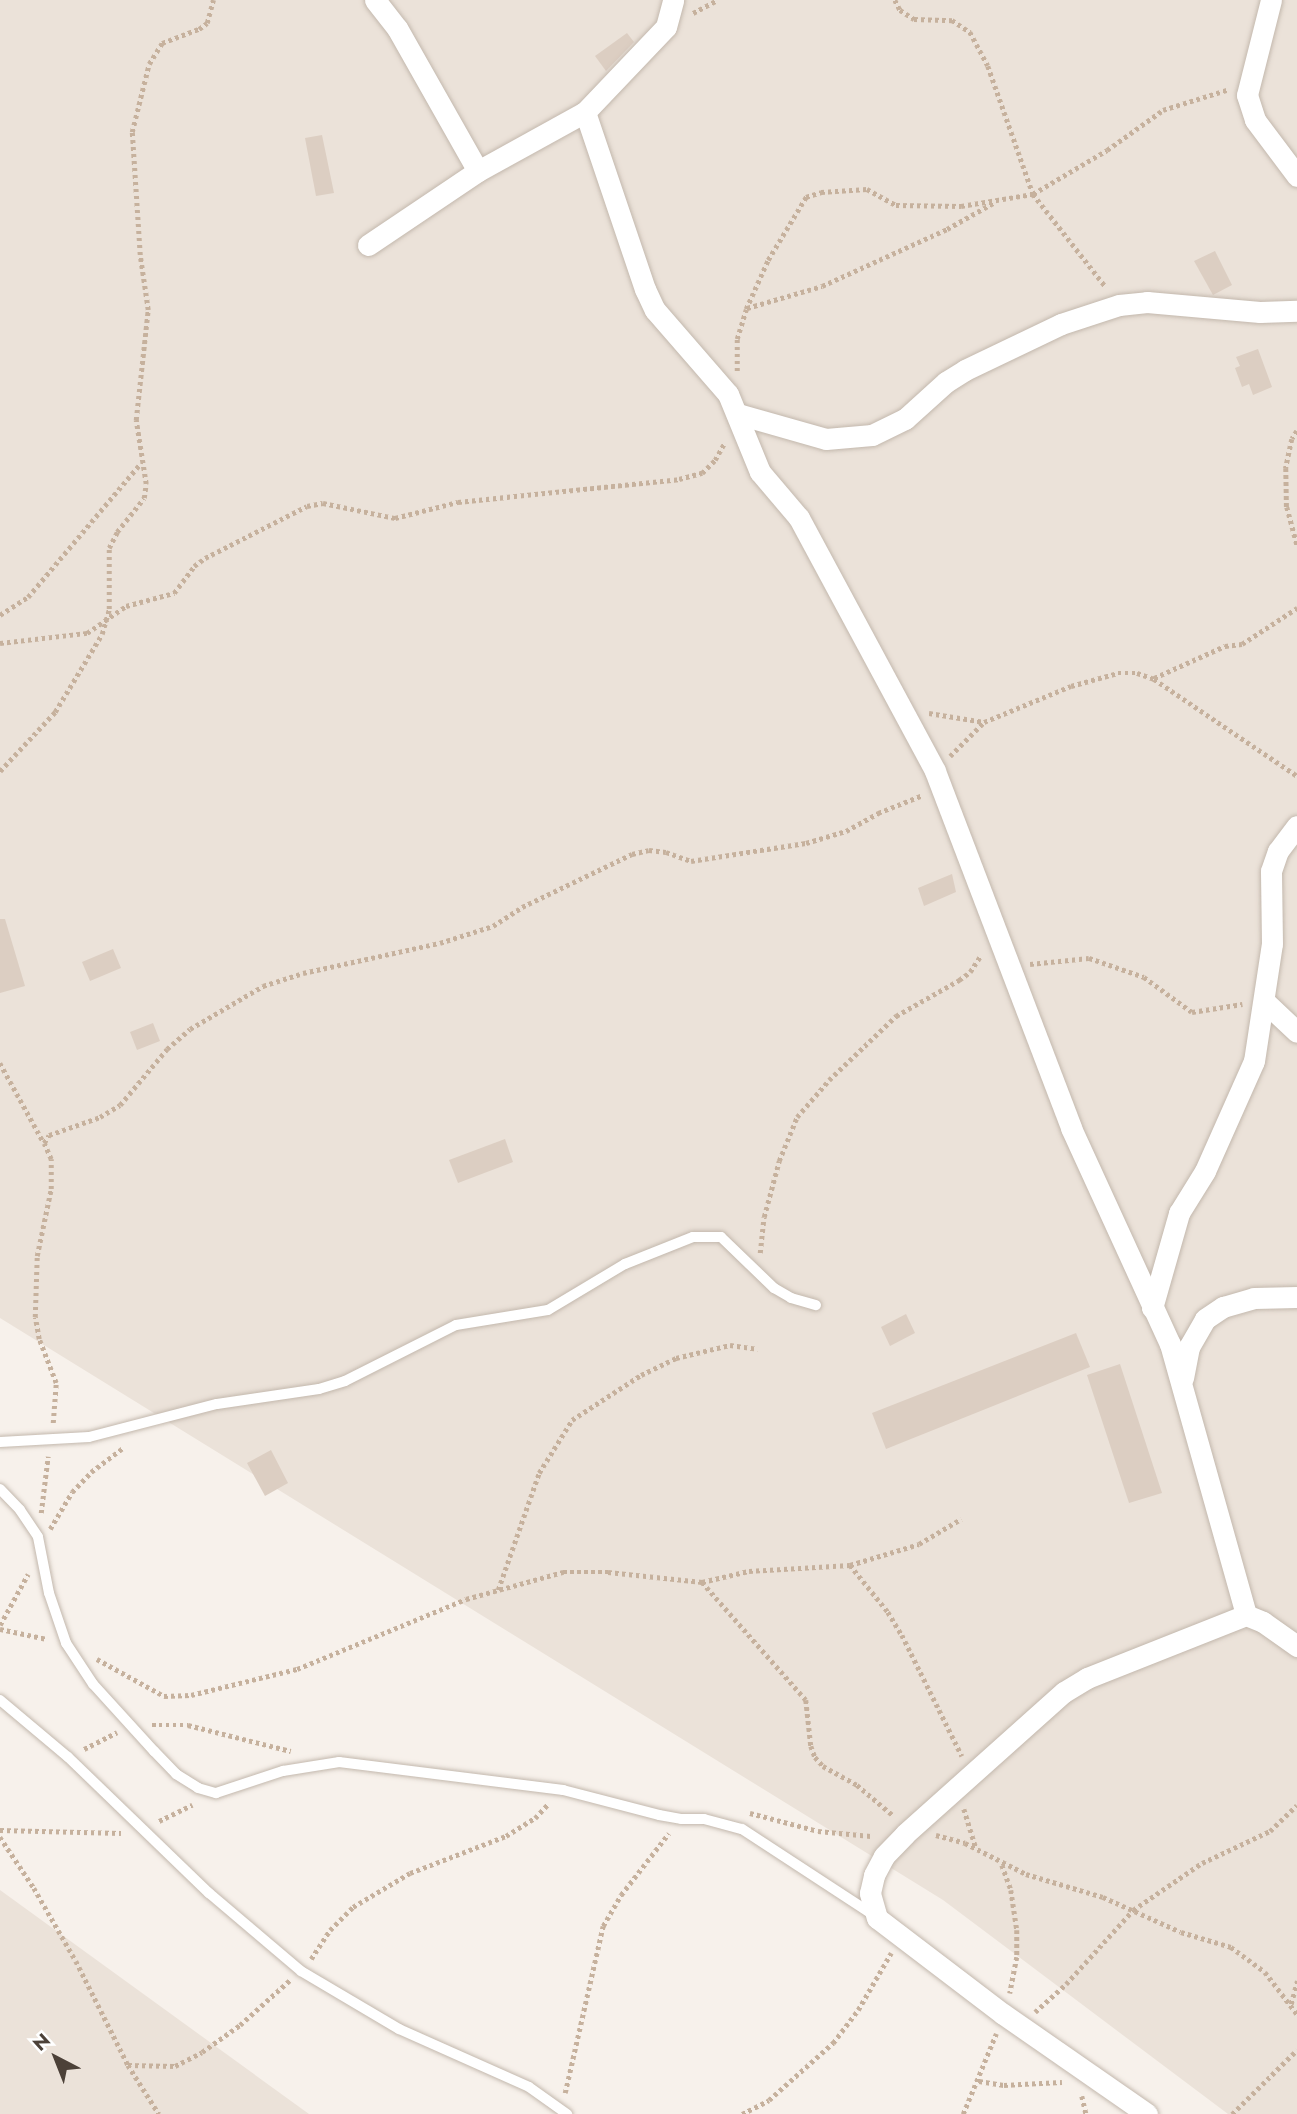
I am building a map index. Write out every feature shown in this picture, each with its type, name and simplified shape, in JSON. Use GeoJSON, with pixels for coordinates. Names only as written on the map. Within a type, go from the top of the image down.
{"type":"FeatureCollection","features":[{"type":"Feature","properties":{"kind":"street"},"geometry":{"type":"LineString","coordinates":[[375,0],[397,28],[478,171]]}},
{"type":"Feature","properties":{"kind":"street"},"geometry":{"type":"LineString","coordinates":[[368,245],[478,171],[585,112],[666,27],[673,0]]}},
{"type":"Feature","properties":{"kind":"street"},"geometry":{"type":"LineString","coordinates":[[1271,0],[1261,49],[1247,95],[1255,120],[1297,176]]}},
{"type":"Feature","properties":{"kind":"street"},"geometry":{"type":"LineString","coordinates":[[585,112],[645,289],[655,310],[714,376],[738,415],[756,466],[799,518],[905,712],[937,779],[1071,1128],[1170,1344],[1245,1615]]}},
{"type":"Feature","properties":{"kind":"street"},"geometry":{"type":"LineString","coordinates":[[738,415],[826,439],[872,435],[905,419],[965,370],[1061,324],[1119,305],[1147,302],[1260,312],[1297,311]]}},
{"type":"Feature","properties":{"kind":"street"},"geometry":{"type":"LineString","coordinates":[[1152,1308],[1179,1213],[1205,1171],[1254,1061],[1272,944],[1271,871],[1278,851],[1297,826]]}},
{"type":"Feature","properties":{"kind":"street"},"geometry":{"type":"LineString","coordinates":[[1264,1001],[1297,1032]]}},
{"type":"Feature","properties":{"kind":"street"},"geometry":{"type":"LineString","coordinates":[[1182,1383],[1189,1347],[1205,1319],[1223,1307],[1254,1298],[1297,1297]]}},
{"type":"Feature","properties":{"kind":"street"},"geometry":{"type":"LineString","coordinates":[[1147,2114],[1009,2018],[877,1918],[870,1893],[874,1875],[884,1856],[907,1832],[1064,1692],[1087,1678],[1245,1615],[1264,1622],[1297,1646]]}},
{"type":"Feature","properties":{"kind":"lane"},"geometry":{"type":"LineString","coordinates":[[0,1442],[89,1437],[217,1404],[319,1389],[345,1381],[456,1325],[548,1310],[648,1252],[693,1237],[720,1237],[775,1288],[791,1298],[816,1305]]}},
{"type":"Feature","properties":{"kind":"lane"},"geometry":{"type":"LineString","coordinates":[[0,1489],[20,1510],[40,1541],[49,1593],[66,1643],[93,1684],[176,1774],[198,1788],[216,1793],[283,1772],[339,1762],[563,1790],[681,1819],[704,1819],[742,1829],[877,1918]]}},
{"type":"Feature","properties":{"kind":"lane"},"geometry":{"type":"LineString","coordinates":[[0,1700],[68,1757],[209,1893],[300,1971],[399,2029],[495,2069],[529,2087],[564,2112]]}},
{"type":"Feature","properties":{"kind":"path"},"geometry":{"type":"LineString","coordinates":[[0,771],[55,712],[107,620],[110,548],[117,532],[144,498],[146,484],[136,420],[148,310],[140,255],[132,132],[149,64],[162,43],[199,29],[207,23],[213,0]]}},
{"type":"Feature","properties":{"kind":"path"},"geometry":{"type":"LineString","coordinates":[[895,0],[900,10],[914,19],[952,20],[970,32],[988,66],[1033,194],[1119,305]]}},
{"type":"Feature","properties":{"kind":"path"},"geometry":{"type":"LineString","coordinates":[[738,382],[737,339],[746,309],[768,260],[806,197],[847,189],[877,192],[896,205],[961,206],[1033,194],[1107,150],[1163,110],[1248,85]]}},
{"type":"Feature","properties":{"kind":"path"},"geometry":{"type":"LineString","coordinates":[[746,309],[822,286],[947,229],[999,200]]}},
{"type":"Feature","properties":{"kind":"path"},"geometry":{"type":"LineString","coordinates":[[0,643],[78,636],[96,628],[126,607],[174,593],[194,566],[205,558],[307,506],[323,503],[395,518],[458,502],[679,479],[702,472],[715,460],[738,415]]}},
{"type":"Feature","properties":{"kind":"path"},"geometry":{"type":"LineString","coordinates":[[1297,431],[1292,439],[1286,468],[1287,507],[1297,545]]}},
{"type":"Feature","properties":{"kind":"path"},"geometry":{"type":"LineString","coordinates":[[0,615],[37,587],[142,462]]}},
{"type":"Feature","properties":{"kind":"path"},"geometry":{"type":"LineString","coordinates":[[1154,679],[1225,646],[1242,644],[1297,608]]}},
{"type":"Feature","properties":{"kind":"path"},"geometry":{"type":"LineString","coordinates":[[44,1143],[49,1135],[100,1117],[120,1105],[177,1038],[263,986],[303,973],[474,933],[493,926],[522,907],[605,864],[632,854],[649,850],[666,852],[691,862],[806,843],[846,831],[937,779],[984,722],[1041,696],[1108,676],[1136,673],[1154,679],[1297,776]]}},
{"type":"Feature","properties":{"kind":"path"},"geometry":{"type":"LineString","coordinates":[[905,712],[984,722]]}},
{"type":"Feature","properties":{"kind":"path"},"geometry":{"type":"LineString","coordinates":[[755,1269],[779,1161],[797,1116],[829,1080],[896,1016],[970,972],[980,959],[988,913]]}},
{"type":"Feature","properties":{"kind":"path"},"geometry":{"type":"LineString","coordinates":[[1011,969],[1046,960],[1088,958],[1144,977],[1192,1012],[1264,1001]]}},
{"type":"Feature","properties":{"kind":"path"},"geometry":{"type":"LineString","coordinates":[[0,1063],[51,1159],[51,1189],[37,1256],[35,1317],[39,1339],[56,1383],[40,1541]]}},
{"type":"Feature","properties":{"kind":"path"},"geometry":{"type":"LineString","coordinates":[[498,1591],[539,1473],[572,1420],[641,1375],[676,1358],[730,1345],[758,1349]]}},
{"type":"Feature","properties":{"kind":"path"},"geometry":{"type":"LineString","coordinates":[[133,1441],[91,1472],[72,1492],[40,1541],[0,1627],[66,1643],[151,1689],[176,1698],[297,1669],[428,1614],[541,1577],[581,1570],[702,1582],[749,1571],[850,1565],[919,1544],[961,1519]]}},
{"type":"Feature","properties":{"kind":"path"},"geometry":{"type":"LineString","coordinates":[[850,1565],[888,1612],[902,1635],[961,1755],[969,1779],[964,1812],[976,1849]]}},
{"type":"Feature","properties":{"kind":"path"},"geometry":{"type":"LineString","coordinates":[[702,1582],[806,1700],[815,1757],[823,1766],[857,1785],[907,1832]]}},
{"type":"Feature","properties":{"kind":"path"},"geometry":{"type":"LineString","coordinates":[[68,1757],[131,1726],[188,1725],[303,1754]]}},
{"type":"Feature","properties":{"kind":"path"},"geometry":{"type":"LineString","coordinates":[[128,2066],[174,2066],[202,2052],[240,2025],[300,1971],[330,1930],[353,1907],[410,1873],[506,1836],[535,1818],[563,1790]]}},
{"type":"Feature","properties":{"kind":"path"},"geometry":{"type":"LineString","coordinates":[[0,1830],[97,1835],[141,1830],[216,1793]]}},
{"type":"Feature","properties":{"kind":"path"},"geometry":{"type":"LineString","coordinates":[[1009,2018],[1032,2014],[1056,1994],[1133,1910],[1202,1863],[1270,1831],[1297,1805]]}},
{"type":"Feature","properties":{"kind":"path"},"geometry":{"type":"LineString","coordinates":[[704,1819],[753,1813],[848,1837],[907,1832],[936,1835],[976,1849],[1001,1864],[1133,1910],[1181,1932],[1231,1947],[1265,1972],[1297,2014]]}},
{"type":"Feature","properties":{"kind":"path"},"geometry":{"type":"LineString","coordinates":[[564,2112],[603,1926],[639,1870],[681,1819]]}},
{"type":"Feature","properties":{"kind":"path"},"geometry":{"type":"LineString","coordinates":[[0,1837],[34,1888],[76,1961],[128,2066],[159,2114]]}},
{"type":"Feature","properties":{"kind":"path"},"geometry":{"type":"LineString","coordinates":[[963,2114],[1009,2018],[1017,1930],[1011,1890],[1001,1864]]}},
{"type":"Feature","properties":{"kind":"path"},"geometry":{"type":"LineString","coordinates":[[742,2114],[769,2100],[833,2043],[858,2010],[900,1937]]}},
{"type":"Feature","properties":{"kind":"path"},"geometry":{"type":"LineString","coordinates":[[1291,2006],[1297,1981]]}},
{"type":"Feature","properties":{"kind":"path"},"geometry":{"type":"LineString","coordinates":[[1232,2114],[1297,2050]]}},
{"type":"Feature","properties":{"kind":"path"},"geometry":{"type":"LineString","coordinates":[[979,2081],[1004,2085],[1067,2081]]}},
{"type":"Feature","properties":{"kind":"shaded area"},"geometry":{"type":"Polygon","coordinates":[[[0,0],[1297,0],[1297,2114],[1228,2114],[943,1900],[0,1318],[0,0]]]}},
{"type":"Feature","properties":{"kind":"shaded area"},"geometry":{"type":"Polygon","coordinates":[[[0,1890],[309,2114],[0,2114],[0,1890]]]}},
{"type":"Feature","properties":{"kind":"building"},"geometry":{"type":"Polygon","coordinates":[[[627,33],[634,42],[606,71],[595,56],[627,33]]]}},
{"type":"Feature","properties":{"kind":"building"},"geometry":{"type":"Polygon","coordinates":[[[322,135],[334,193],[316,196],[305,138],[322,135]]]}},
{"type":"Feature","properties":{"kind":"building"},"geometry":{"type":"Polygon","coordinates":[[[1215,251],[1232,285],[1213,295],[1194,261],[1215,251]]]}},
{"type":"Feature","properties":{"kind":"building"},"geometry":{"type":"Polygon","coordinates":[[[1258,349],[1272,387],[1253,395],[1249,384],[1242,387],[1235,368],[1240,366],[1236,357],[1258,349]]]}},
{"type":"Feature","properties":{"kind":"building"},"geometry":{"type":"Polygon","coordinates":[[[952,874],[956,892],[924,906],[918,888],[952,874]]]}},
{"type":"Feature","properties":{"kind":"building"},"geometry":{"type":"Polygon","coordinates":[[[0,919],[5,919],[25,986],[0,993],[0,919]]]}},
{"type":"Feature","properties":{"kind":"building"},"geometry":{"type":"Polygon","coordinates":[[[113,949],[121,968],[90,981],[82,962],[113,949]]]}},
{"type":"Feature","properties":{"kind":"building"},"geometry":{"type":"Polygon","coordinates":[[[153,1023],[160,1041],[137,1050],[130,1032],[153,1023]]]}},
{"type":"Feature","properties":{"kind":"building"},"geometry":{"type":"Polygon","coordinates":[[[505,1139],[513,1162],[458,1183],[449,1160],[505,1139]]]}},
{"type":"Feature","properties":{"kind":"building"},"geometry":{"type":"Polygon","coordinates":[[[906,1314],[915,1333],[890,1346],[881,1327],[906,1314]]]}},
{"type":"Feature","properties":{"kind":"building"},"geometry":{"type":"Polygon","coordinates":[[[1076,1333],[1090,1367],[886,1449],[872,1413],[1076,1333]]]}},
{"type":"Feature","properties":{"kind":"building"},"geometry":{"type":"Polygon","coordinates":[[[1120,1364],[1162,1493],[1129,1503],[1087,1375],[1120,1364]]]}},
{"type":"Feature","properties":{"kind":"building"},"geometry":{"type":"Polygon","coordinates":[[[271,1450],[288,1483],[265,1496],[247,1463],[271,1450]]]}}]}
